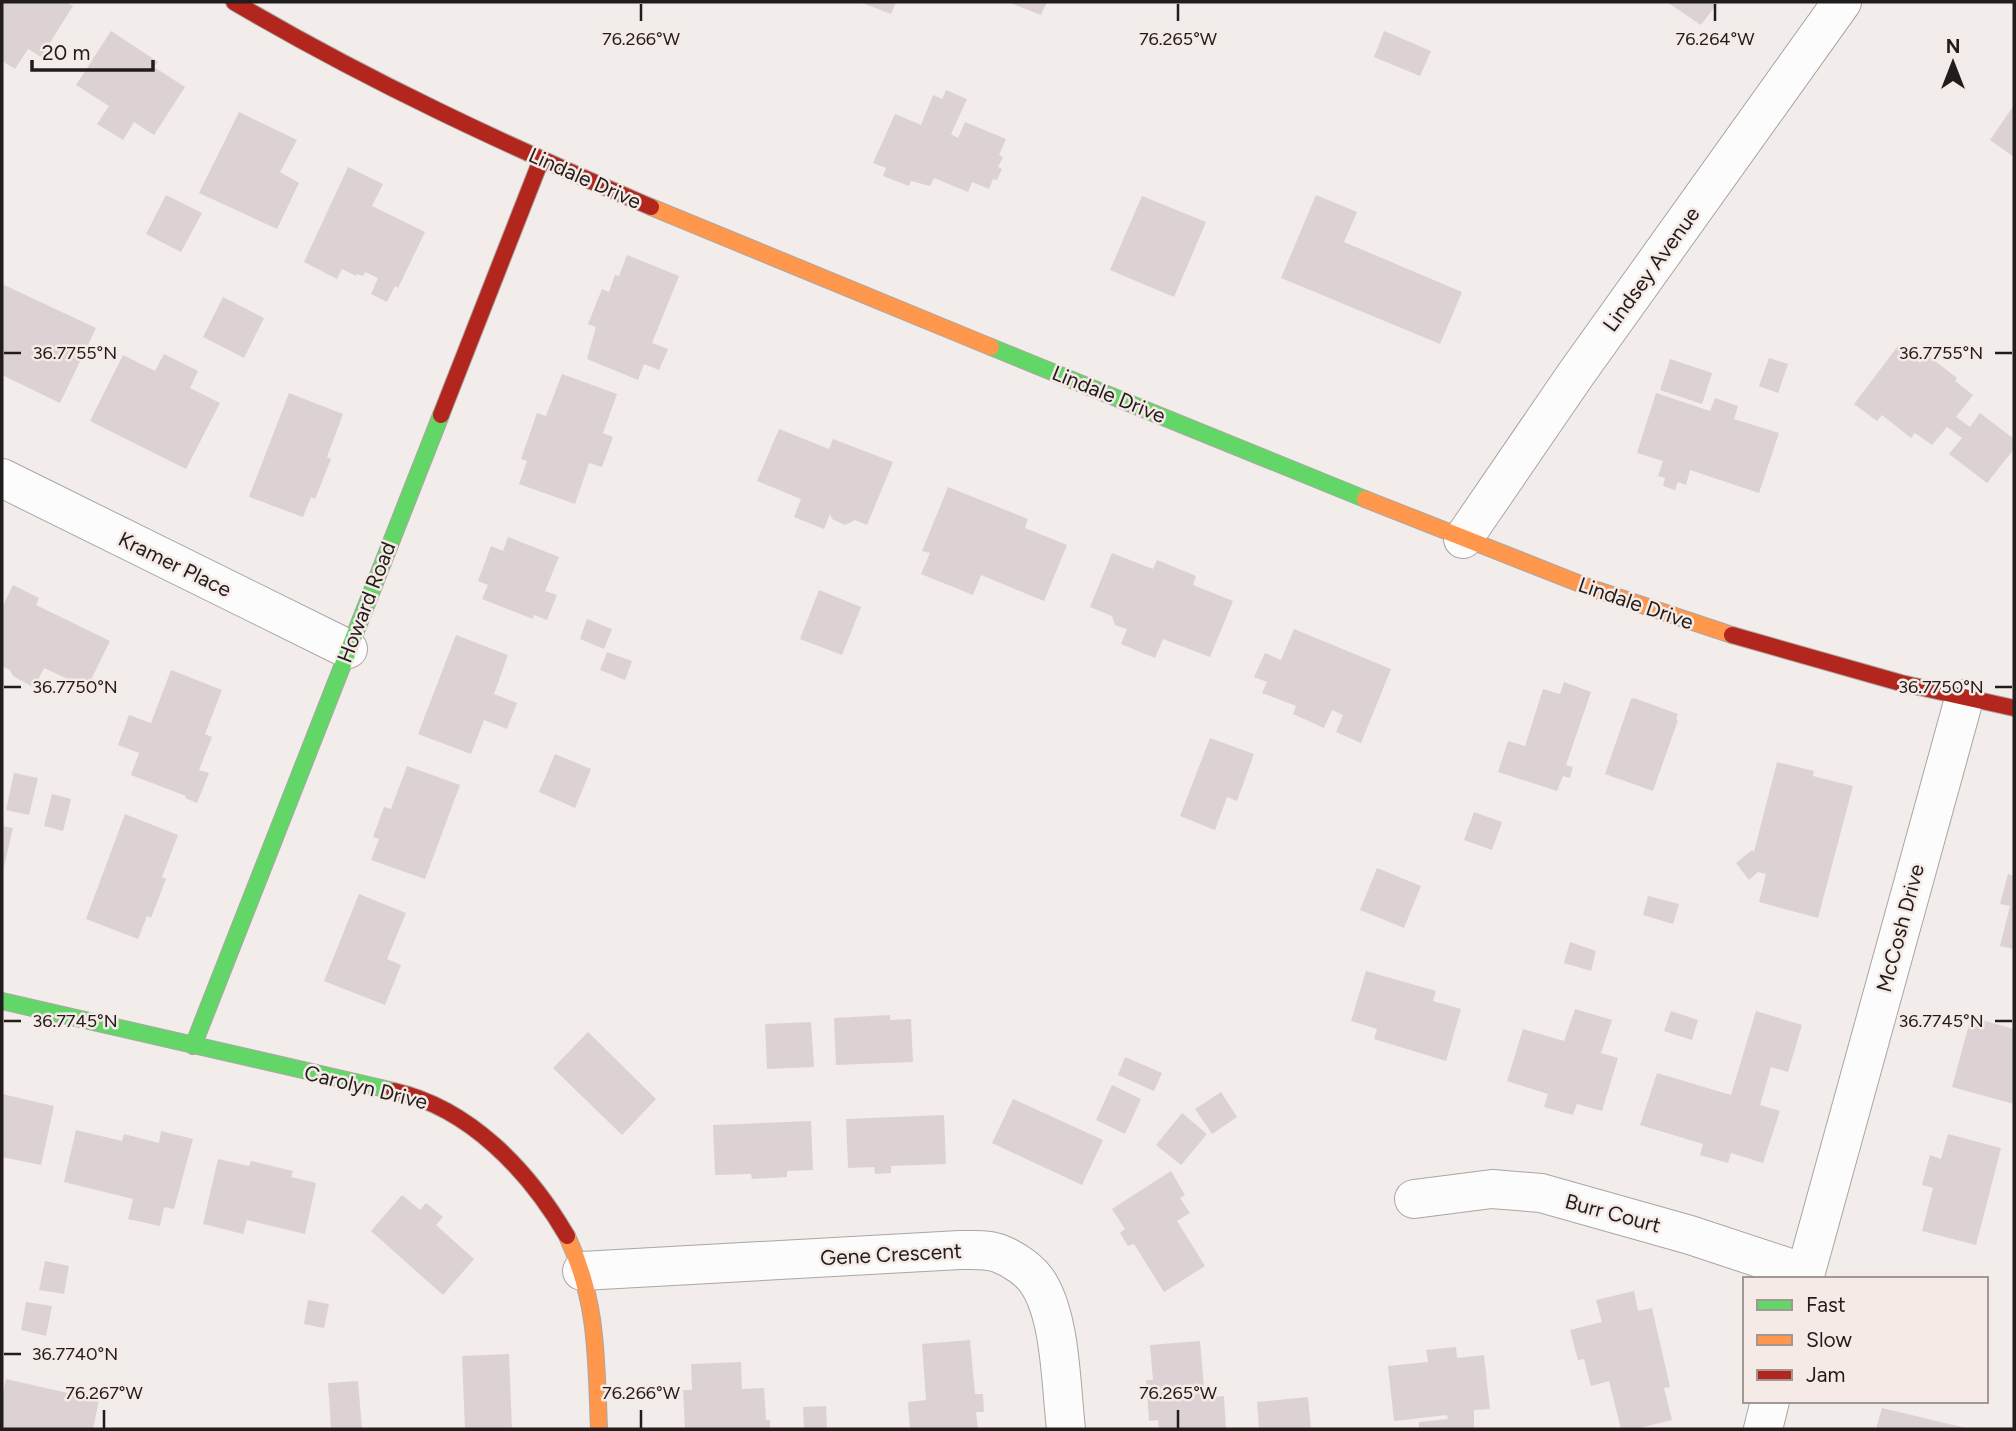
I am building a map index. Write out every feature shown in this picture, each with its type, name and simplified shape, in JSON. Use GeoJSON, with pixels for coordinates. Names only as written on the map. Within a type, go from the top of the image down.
{"type":"FeatureCollection","features":[{"type":"Feature","properties":{"kind":"street","name":"Lindale Drive"},"geometry":{"type":"LineString","coordinates":[[234,2],[287,34],[392,89],[541,160],[732,243],[1463,539],[1587,587],[1683,620],[1872,676],[1964,699],[2014,708]]}},
{"type":"Feature","properties":{"kind":"street","name":"Lindsey Avenue"},"geometry":{"type":"LineString","coordinates":[[1463,539],[1576,374],[1842,2]]}},
{"type":"Feature","properties":{"kind":"street","name":"Howard Road"},"geometry":{"type":"LineString","coordinates":[[193,1046],[541,160]]}},
{"type":"Feature","properties":{"kind":"street","name":"Kramer Place"},"geometry":{"type":"LineString","coordinates":[[2,478],[348,649]]}},
{"type":"Feature","properties":{"kind":"street","name":"McCosh Drive"},"geometry":{"type":"LineString","coordinates":[[1805,1276],[1964,699]]}},
{"type":"Feature","properties":{"kind":"street","name":"Carolyn Drive"},"geometry":{"type":"LineString","coordinates":[[2,1001],[412,1095],[454,1113],[510,1159],[558,1218],[582,1271],[591,1306],[599,1429]]}},
{"type":"Feature","properties":{"kind":"street","name":"Burr Court"},"geometry":{"type":"LineString","coordinates":[[1415,1199],[1492,1189],[1541,1194],[1690,1235],[1805,1276]]}},
{"type":"Feature","properties":{"kind":"street","name":"Gene Crescent"},"geometry":{"type":"LineString","coordinates":[[582,1271],[960,1250],[984,1250],[999,1254],[1026,1268],[1040,1286],[1054,1322],[1066,1429]]}},
{"type":"Feature","properties":{"kind":"street"},"geometry":{"type":"LineString","coordinates":[[1763,1429],[1770,1403]]}},
{"type":"Feature","properties":{"kind":"building"},"geometry":{"type":"Polygon","coordinates":[[[2,2],[66,2],[73,6],[41,57],[28,49],[15,69],[2,61],[2,2]]]}},
{"type":"Feature","properties":{"kind":"building"},"geometry":{"type":"Polygon","coordinates":[[[860,2],[896,2],[891,14],[860,2]]]}},
{"type":"Feature","properties":{"kind":"building"},"geometry":{"type":"Polygon","coordinates":[[[1008,2],[1047,2],[1041,15],[1008,2]]]}},
{"type":"Feature","properties":{"kind":"building"},"geometry":{"type":"Polygon","coordinates":[[[1667,2],[1718,2],[1701,25],[1667,2]]]}},
{"type":"Feature","properties":{"kind":"building"},"geometry":{"type":"Polygon","coordinates":[[[111,31],[158,62],[154,67],[185,87],[154,135],[134,122],[123,140],[97,124],[109,106],[76,85],[111,31]]]}},
{"type":"Feature","properties":{"kind":"building"},"geometry":{"type":"Polygon","coordinates":[[[1384,31],[1431,51],[1420,76],[1374,57],[1384,31]]]}},
{"type":"Feature","properties":{"kind":"building"},"geometry":{"type":"Polygon","coordinates":[[[946,90],[967,99],[951,134],[958,138],[965,122],[1006,139],[999,155],[1003,157],[998,167],[1002,169],[989,189],[972,182],[968,192],[934,178],[930,186],[911,181],[909,186],[883,176],[886,168],[873,163],[895,114],[921,125],[933,95],[942,99],[946,90]]]}},
{"type":"Feature","properties":{"kind":"building"},"geometry":{"type":"Polygon","coordinates":[[[2014,105],[2014,157],[1990,140],[2014,105]]]}},
{"type":"Feature","properties":{"kind":"building"},"geometry":{"type":"Polygon","coordinates":[[[239,112],[297,140],[280,172],[299,183],[277,229],[199,193],[239,112]]]}},
{"type":"Feature","properties":{"kind":"building"},"geometry":{"type":"Polygon","coordinates":[[[348,167],[383,184],[372,206],[425,232],[398,288],[395,286],[387,302],[371,294],[378,278],[365,272],[363,276],[356,276],[342,269],[337,279],[304,262],[348,167]]]}},
{"type":"Feature","properties":{"kind":"building"},"geometry":{"type":"Polygon","coordinates":[[[166,195],[202,213],[181,252],[146,234],[166,195]]]}},
{"type":"Feature","properties":{"kind":"building"},"geometry":{"type":"Polygon","coordinates":[[[1316,195],[1357,212],[1344,242],[1462,292],[1440,344],[1281,278],[1316,195]]]}},
{"type":"Feature","properties":{"kind":"building"},"geometry":{"type":"Polygon","coordinates":[[[1142,196],[1206,222],[1174,297],[1110,270],[1142,196]]]}},
{"type":"Feature","properties":{"kind":"building"},"geometry":{"type":"Polygon","coordinates":[[[627,255],[679,276],[652,343],[668,349],[659,370],[644,364],[638,380],[587,359],[596,327],[588,324],[602,289],[609,292],[627,255]]]}},
{"type":"Feature","properties":{"kind":"building"},"geometry":{"type":"Polygon","coordinates":[[[2,284],[96,328],[60,403],[2,375],[2,284]]]}},
{"type":"Feature","properties":{"kind":"building"},"geometry":{"type":"Polygon","coordinates":[[[223,297],[264,318],[244,358],[203,337],[223,297]]]}},
{"type":"Feature","properties":{"kind":"building"},"geometry":{"type":"Polygon","coordinates":[[[1898,346],[1920,363],[1926,354],[1957,378],[1955,381],[1973,395],[1956,417],[1970,427],[1980,413],[2014,439],[2014,449],[1987,483],[1949,454],[1962,438],[1947,427],[1932,445],[1915,433],[1911,438],[1882,415],[1877,421],[1854,404],[1898,346]]]}},
{"type":"Feature","properties":{"kind":"building"},"geometry":{"type":"Polygon","coordinates":[[[164,354],[198,371],[190,388],[220,403],[186,469],[90,421],[123,355],[155,371],[164,354]]]}},
{"type":"Feature","properties":{"kind":"building"},"geometry":{"type":"Polygon","coordinates":[[[1769,358],[1788,364],[1778,393],[1759,386],[1769,358]]]}},
{"type":"Feature","properties":{"kind":"building"},"geometry":{"type":"Polygon","coordinates":[[[1670,359],[1712,373],[1702,404],[1660,390],[1670,359]]]}},
{"type":"Feature","properties":{"kind":"building"},"geometry":{"type":"Polygon","coordinates":[[[562,374],[617,394],[603,433],[613,437],[602,467],[589,463],[575,504],[519,484],[527,461],[521,459],[537,413],[546,416],[562,374]]]}},
{"type":"Feature","properties":{"kind":"building"},"geometry":{"type":"Polygon","coordinates":[[[289,393],[343,414],[327,457],[331,459],[315,499],[311,497],[303,517],[249,497],[289,393]]]}},
{"type":"Feature","properties":{"kind":"building"},"geometry":{"type":"Polygon","coordinates":[[[1656,393],[1710,411],[1715,398],[1738,406],[1734,419],[1779,433],[1759,493],[1690,470],[1686,485],[1678,482],[1675,490],[1663,486],[1665,478],[1658,476],[1663,461],[1637,453],[1656,393]]]}},
{"type":"Feature","properties":{"kind":"building"},"geometry":{"type":"Polygon","coordinates":[[[779,429],[829,449],[833,439],[893,462],[867,525],[855,520],[845,525],[832,519],[830,514],[824,529],[794,517],[801,499],[757,481],[779,429]]]}},
{"type":"Feature","properties":{"kind":"building"},"geometry":{"type":"Polygon","coordinates":[[[948,487],[1028,519],[1025,528],[1067,545],[1044,601],[981,575],[973,595],[921,574],[930,553],[922,551],[948,487]]]}},
{"type":"Feature","properties":{"kind":"building"},"geometry":{"type":"Polygon","coordinates":[[[508,537],[559,557],[545,591],[557,595],[547,620],[534,615],[533,619],[482,599],[488,585],[478,581],[491,546],[503,551],[508,537]]]}},
{"type":"Feature","properties":{"kind":"building"},"geometry":{"type":"Polygon","coordinates":[[[1112,553],[1153,569],[1157,560],[1196,576],[1193,585],[1233,601],[1210,657],[1163,639],[1155,658],[1121,644],[1127,629],[1115,625],[1112,616],[1090,607],[1112,553]]]}},
{"type":"Feature","properties":{"kind":"building"},"geometry":{"type":"Polygon","coordinates":[[[13,585],[39,598],[36,605],[110,641],[87,688],[44,668],[36,684],[31,686],[2,666],[2,608],[13,585]]]}},
{"type":"Feature","properties":{"kind":"building"},"geometry":{"type":"Polygon","coordinates":[[[819,590],[861,607],[842,655],[800,639],[819,590]]]}},
{"type":"Feature","properties":{"kind":"building"},"geometry":{"type":"Polygon","coordinates":[[[587,619],[612,629],[604,649],[580,639],[587,619]]]}},
{"type":"Feature","properties":{"kind":"building"},"geometry":{"type":"Polygon","coordinates":[[[1294,629],[1391,669],[1361,743],[1336,732],[1343,715],[1332,710],[1324,728],[1293,714],[1296,706],[1262,693],[1267,682],[1254,677],[1265,653],[1281,660],[1294,629]]]}},
{"type":"Feature","properties":{"kind":"building"},"geometry":{"type":"Polygon","coordinates":[[[456,635],[508,655],[494,694],[517,703],[507,729],[484,720],[471,754],[418,734],[456,635]]]}},
{"type":"Feature","properties":{"kind":"building"},"geometry":{"type":"Polygon","coordinates":[[[607,652],[632,661],[625,680],[600,670],[607,652]]]}},
{"type":"Feature","properties":{"kind":"building"},"geometry":{"type":"Polygon","coordinates":[[[171,670],[222,690],[205,734],[212,737],[199,770],[209,773],[197,803],[185,798],[186,796],[131,775],[139,753],[118,745],[129,715],[151,723],[171,670]]]}},
{"type":"Feature","properties":{"kind":"building"},"geometry":{"type":"Polygon","coordinates":[[[1564,682],[1591,692],[1566,765],[1573,767],[1570,778],[1563,776],[1557,791],[1498,772],[1508,741],[1525,746],[1543,689],[1560,694],[1564,682]]]}},
{"type":"Feature","properties":{"kind":"building"},"geometry":{"type":"Polygon","coordinates":[[[1631,699],[1678,714],[1653,791],[1605,774],[1631,699]]]}},
{"type":"Feature","properties":{"kind":"building"},"geometry":{"type":"Polygon","coordinates":[[[1210,738],[1254,754],[1237,801],[1227,797],[1215,830],[1180,816],[1210,738]]]}},
{"type":"Feature","properties":{"kind":"building"},"geometry":{"type":"Polygon","coordinates":[[[555,754],[591,769],[575,808],[539,792],[555,754]]]}},
{"type":"Feature","properties":{"kind":"building"},"geometry":{"type":"Polygon","coordinates":[[[1777,762],[1814,771],[1813,776],[1853,786],[1818,918],[1759,902],[1766,874],[1758,872],[1749,880],[1736,863],[1752,850],[1754,852],[1777,762]]]}},
{"type":"Feature","properties":{"kind":"building"},"geometry":{"type":"Polygon","coordinates":[[[407,766],[460,785],[425,879],[371,860],[379,839],[373,837],[384,807],[391,809],[407,766]]]}},
{"type":"Feature","properties":{"kind":"building"},"geometry":{"type":"Polygon","coordinates":[[[14,773],[38,778],[29,815],[6,810],[14,773]]]}},
{"type":"Feature","properties":{"kind":"building"},"geometry":{"type":"Polygon","coordinates":[[[52,794],[71,799],[63,831],[44,826],[52,794]]]}},
{"type":"Feature","properties":{"kind":"building"},"geometry":{"type":"Polygon","coordinates":[[[1474,812],[1502,822],[1492,850],[1464,840],[1474,812]]]}},
{"type":"Feature","properties":{"kind":"building"},"geometry":{"type":"Polygon","coordinates":[[[125,814],[178,835],[162,877],[166,879],[151,918],[147,916],[138,939],[86,919],[125,814]]]}},
{"type":"Feature","properties":{"kind":"building"},"geometry":{"type":"Polygon","coordinates":[[[2,826],[13,828],[3,871],[2,871],[2,826]]]}},
{"type":"Feature","properties":{"kind":"building"},"geometry":{"type":"Polygon","coordinates":[[[1377,868],[1421,886],[1404,928],[1360,910],[1377,868]]]}},
{"type":"Feature","properties":{"kind":"building"},"geometry":{"type":"Polygon","coordinates":[[[2008,874],[2014,876],[2014,949],[2000,946],[2010,906],[2000,904],[2008,874]]]}},
{"type":"Feature","properties":{"kind":"building"},"geometry":{"type":"Polygon","coordinates":[[[359,894],[406,913],[387,959],[401,965],[385,1005],[324,981],[359,894]]]}},
{"type":"Feature","properties":{"kind":"building"},"geometry":{"type":"Polygon","coordinates":[[[1648,896],[1679,904],[1673,924],[1643,915],[1648,896]]]}},
{"type":"Feature","properties":{"kind":"building"},"geometry":{"type":"Polygon","coordinates":[[[1570,942],[1596,951],[1591,971],[1564,963],[1570,942]]]}},
{"type":"Feature","properties":{"kind":"building"},"geometry":{"type":"Polygon","coordinates":[[[1366,971],[1436,991],[1433,1001],[1461,1009],[1446,1061],[1374,1039],[1377,1029],[1351,1021],[1366,971]]]}},
{"type":"Feature","properties":{"kind":"building"},"geometry":{"type":"Polygon","coordinates":[[[1575,1009],[1612,1020],[1601,1053],[1618,1058],[1602,1111],[1577,1104],[1573,1115],[1544,1107],[1548,1094],[1507,1081],[1523,1029],[1564,1041],[1575,1009]]]}},
{"type":"Feature","properties":{"kind":"building"},"geometry":{"type":"Polygon","coordinates":[[[1671,1011],[1698,1020],[1692,1040],[1664,1031],[1671,1011]]]}},
{"type":"Feature","properties":{"kind":"building"},"geometry":{"type":"Polygon","coordinates":[[[1756,1011],[1802,1025],[1788,1072],[1771,1067],[1760,1105],[1780,1111],[1763,1163],[1731,1153],[1728,1163],[1700,1155],[1703,1144],[1640,1125],[1657,1073],[1731,1095],[1756,1011]]]}},
{"type":"Feature","properties":{"kind":"building"},"geometry":{"type":"Polygon","coordinates":[[[890,1015],[890,1020],[911,1019],[913,1062],[836,1065],[834,1018],[890,1015]]]}},
{"type":"Feature","properties":{"kind":"building"},"geometry":{"type":"Polygon","coordinates":[[[1971,1017],[2014,1029],[2014,1104],[1952,1087],[1971,1017]]]}},
{"type":"Feature","properties":{"kind":"building"},"geometry":{"type":"Polygon","coordinates":[[[811,1022],[814,1067],[767,1069],[765,1024],[811,1022]]]}},
{"type":"Feature","properties":{"kind":"building"},"geometry":{"type":"Polygon","coordinates":[[[588,1032],[656,1099],[622,1135],[553,1068],[588,1032]]]}},
{"type":"Feature","properties":{"kind":"building"},"geometry":{"type":"Polygon","coordinates":[[[1125,1057],[1162,1073],[1154,1091],[1118,1075],[1125,1057]]]}},
{"type":"Feature","properties":{"kind":"building"},"geometry":{"type":"Polygon","coordinates":[[[1112,1085],[1141,1099],[1125,1134],[1096,1120],[1112,1085]]]}},
{"type":"Feature","properties":{"kind":"building"},"geometry":{"type":"Polygon","coordinates":[[[1221,1092],[1237,1117],[1212,1134],[1195,1109],[1221,1092]]]}},
{"type":"Feature","properties":{"kind":"building"},"geometry":{"type":"Polygon","coordinates":[[[2,1094],[54,1106],[41,1165],[2,1157],[2,1094]]]}},
{"type":"Feature","properties":{"kind":"building"},"geometry":{"type":"Polygon","coordinates":[[[1013,1099],[1103,1140],[1082,1185],[992,1143],[1013,1099]]]}},
{"type":"Feature","properties":{"kind":"building"},"geometry":{"type":"Polygon","coordinates":[[[1182,1113],[1207,1134],[1181,1165],[1156,1145],[1182,1113]]]}},
{"type":"Feature","properties":{"kind":"building"},"geometry":{"type":"Polygon","coordinates":[[[944,1115],[946,1164],[891,1166],[891,1173],[875,1174],[874,1167],[848,1168],[846,1119],[944,1115]]]}},
{"type":"Feature","properties":{"kind":"building"},"geometry":{"type":"Polygon","coordinates":[[[811,1121],[813,1170],[787,1171],[787,1177],[752,1179],[751,1174],[715,1175],[713,1125],[811,1121]]]}},
{"type":"Feature","properties":{"kind":"building"},"geometry":{"type":"Polygon","coordinates":[[[76,1130],[122,1141],[124,1134],[159,1143],[161,1131],[193,1139],[174,1209],[164,1207],[160,1226],[128,1219],[133,1199],[64,1182],[76,1130]]]}},
{"type":"Feature","properties":{"kind":"building"},"geometry":{"type":"Polygon","coordinates":[[[1948,1134],[2001,1148],[1976,1245],[1922,1231],[1933,1188],[1922,1185],[1930,1155],[1941,1159],[1948,1134]]]}},
{"type":"Feature","properties":{"kind":"building"},"geometry":{"type":"Polygon","coordinates":[[[218,1159],[249,1166],[251,1161],[293,1171],[291,1177],[316,1183],[305,1234],[247,1220],[243,1234],[203,1224],[218,1159]]]}},
{"type":"Feature","properties":{"kind":"building"},"geometry":{"type":"Polygon","coordinates":[[[1171,1171],[1185,1195],[1180,1198],[1190,1213],[1177,1221],[1205,1266],[1164,1292],[1134,1244],[1128,1246],[1120,1233],[1125,1229],[1112,1209],[1171,1171]]]}},
{"type":"Feature","properties":{"kind":"building"},"geometry":{"type":"Polygon","coordinates":[[[402,1195],[420,1210],[426,1203],[443,1217],[436,1225],[474,1259],[443,1295],[371,1231],[402,1195]]]}},
{"type":"Feature","properties":{"kind":"building"},"geometry":{"type":"Polygon","coordinates":[[[45,1261],[69,1266],[64,1294],[39,1290],[45,1261]]]}},
{"type":"Feature","properties":{"kind":"building"},"geometry":{"type":"Polygon","coordinates":[[[1634,1291],[1638,1311],[1652,1308],[1670,1387],[1664,1388],[1672,1420],[1635,1429],[1621,1429],[1609,1381],[1591,1386],[1584,1359],[1578,1360],[1570,1330],[1602,1322],[1596,1300],[1634,1291]]]}},
{"type":"Feature","properties":{"kind":"building"},"geometry":{"type":"Polygon","coordinates":[[[308,1300],[329,1304],[324,1328],[304,1324],[308,1300]]]}},
{"type":"Feature","properties":{"kind":"building"},"geometry":{"type":"Polygon","coordinates":[[[26,1302],[52,1306],[46,1336],[21,1330],[26,1302]]]}},
{"type":"Feature","properties":{"kind":"building"},"geometry":{"type":"Polygon","coordinates":[[[970,1340],[975,1394],[983,1394],[984,1412],[976,1412],[978,1429],[910,1429],[908,1402],[926,1400],[922,1344],[970,1340]]]}},
{"type":"Feature","properties":{"kind":"building"},"geometry":{"type":"Polygon","coordinates":[[[1200,1341],[1205,1398],[1224,1396],[1226,1429],[1159,1429],[1158,1420],[1149,1421],[1146,1380],[1153,1380],[1150,1345],[1200,1341]]]}},
{"type":"Feature","properties":{"kind":"building"},"geometry":{"type":"Polygon","coordinates":[[[1456,1347],[1457,1358],[1484,1355],[1490,1409],[1474,1410],[1474,1429],[1419,1429],[1419,1422],[1448,1419],[1447,1415],[1394,1421],[1388,1366],[1428,1362],[1426,1350],[1456,1347]]]}},
{"type":"Feature","properties":{"kind":"building"},"geometry":{"type":"Polygon","coordinates":[[[509,1354],[512,1429],[465,1429],[462,1356],[509,1354]]]}},
{"type":"Feature","properties":{"kind":"building"},"geometry":{"type":"Polygon","coordinates":[[[741,1362],[742,1389],[764,1388],[766,1420],[770,1420],[770,1429],[685,1429],[683,1390],[692,1390],[691,1364],[741,1362]]]}},
{"type":"Feature","properties":{"kind":"building"},"geometry":{"type":"Polygon","coordinates":[[[6,1379],[99,1400],[93,1429],[2,1427],[2,1398],[6,1379]]]}},
{"type":"Feature","properties":{"kind":"building"},"geometry":{"type":"Polygon","coordinates":[[[358,1381],[362,1429],[331,1429],[328,1383],[358,1381]]]}},
{"type":"Feature","properties":{"kind":"building"},"geometry":{"type":"Polygon","coordinates":[[[1308,1397],[1311,1429],[1259,1429],[1257,1402],[1308,1397]]]}},
{"type":"Feature","properties":{"kind":"building"},"geometry":{"type":"Polygon","coordinates":[[[826,1406],[827,1429],[804,1429],[803,1407],[826,1406]]]}},
{"type":"Feature","properties":{"kind":"building"},"geometry":{"type":"Polygon","coordinates":[[[1882,1408],[1966,1428],[1966,1429],[1876,1429],[1882,1408]]]}},
{"type":"Feature","properties":{"kind":"traffic: fast"},"geometry":{"type":"LineString","coordinates":[[991,347],[1365,499]]}},
{"type":"Feature","properties":{"kind":"traffic: fast"},"geometry":{"type":"LineString","coordinates":[[193,1046],[441,415]]}},
{"type":"Feature","properties":{"kind":"traffic: fast"},"geometry":{"type":"LineString","coordinates":[[2,1001],[394,1091]]}},
{"type":"Feature","properties":{"kind":"traffic: slow"},"geometry":{"type":"LineString","coordinates":[[651,207],[991,347]]}},
{"type":"Feature","properties":{"kind":"traffic: slow"},"geometry":{"type":"LineString","coordinates":[[1365,499],[1588,587],[1732,635]]}},
{"type":"Feature","properties":{"kind":"traffic: slow"},"geometry":{"type":"LineString","coordinates":[[567,1236],[585,1284],[594,1331],[599,1429]]}},
{"type":"Feature","properties":{"kind":"traffic: jam"},"geometry":{"type":"LineString","coordinates":[[234,2],[336,59],[439,111],[651,207]]}},
{"type":"Feature","properties":{"kind":"traffic: jam"},"geometry":{"type":"LineString","coordinates":[[441,415],[541,160]]}},
{"type":"Feature","properties":{"kind":"traffic: jam"},"geometry":{"type":"LineString","coordinates":[[1732,635],[1901,683],[2014,708]]}},
{"type":"Feature","properties":{"kind":"traffic: jam"},"geometry":{"type":"LineString","coordinates":[[394,1091],[422,1099],[448,1112],[495,1146],[535,1188],[567,1236]]}}]}
